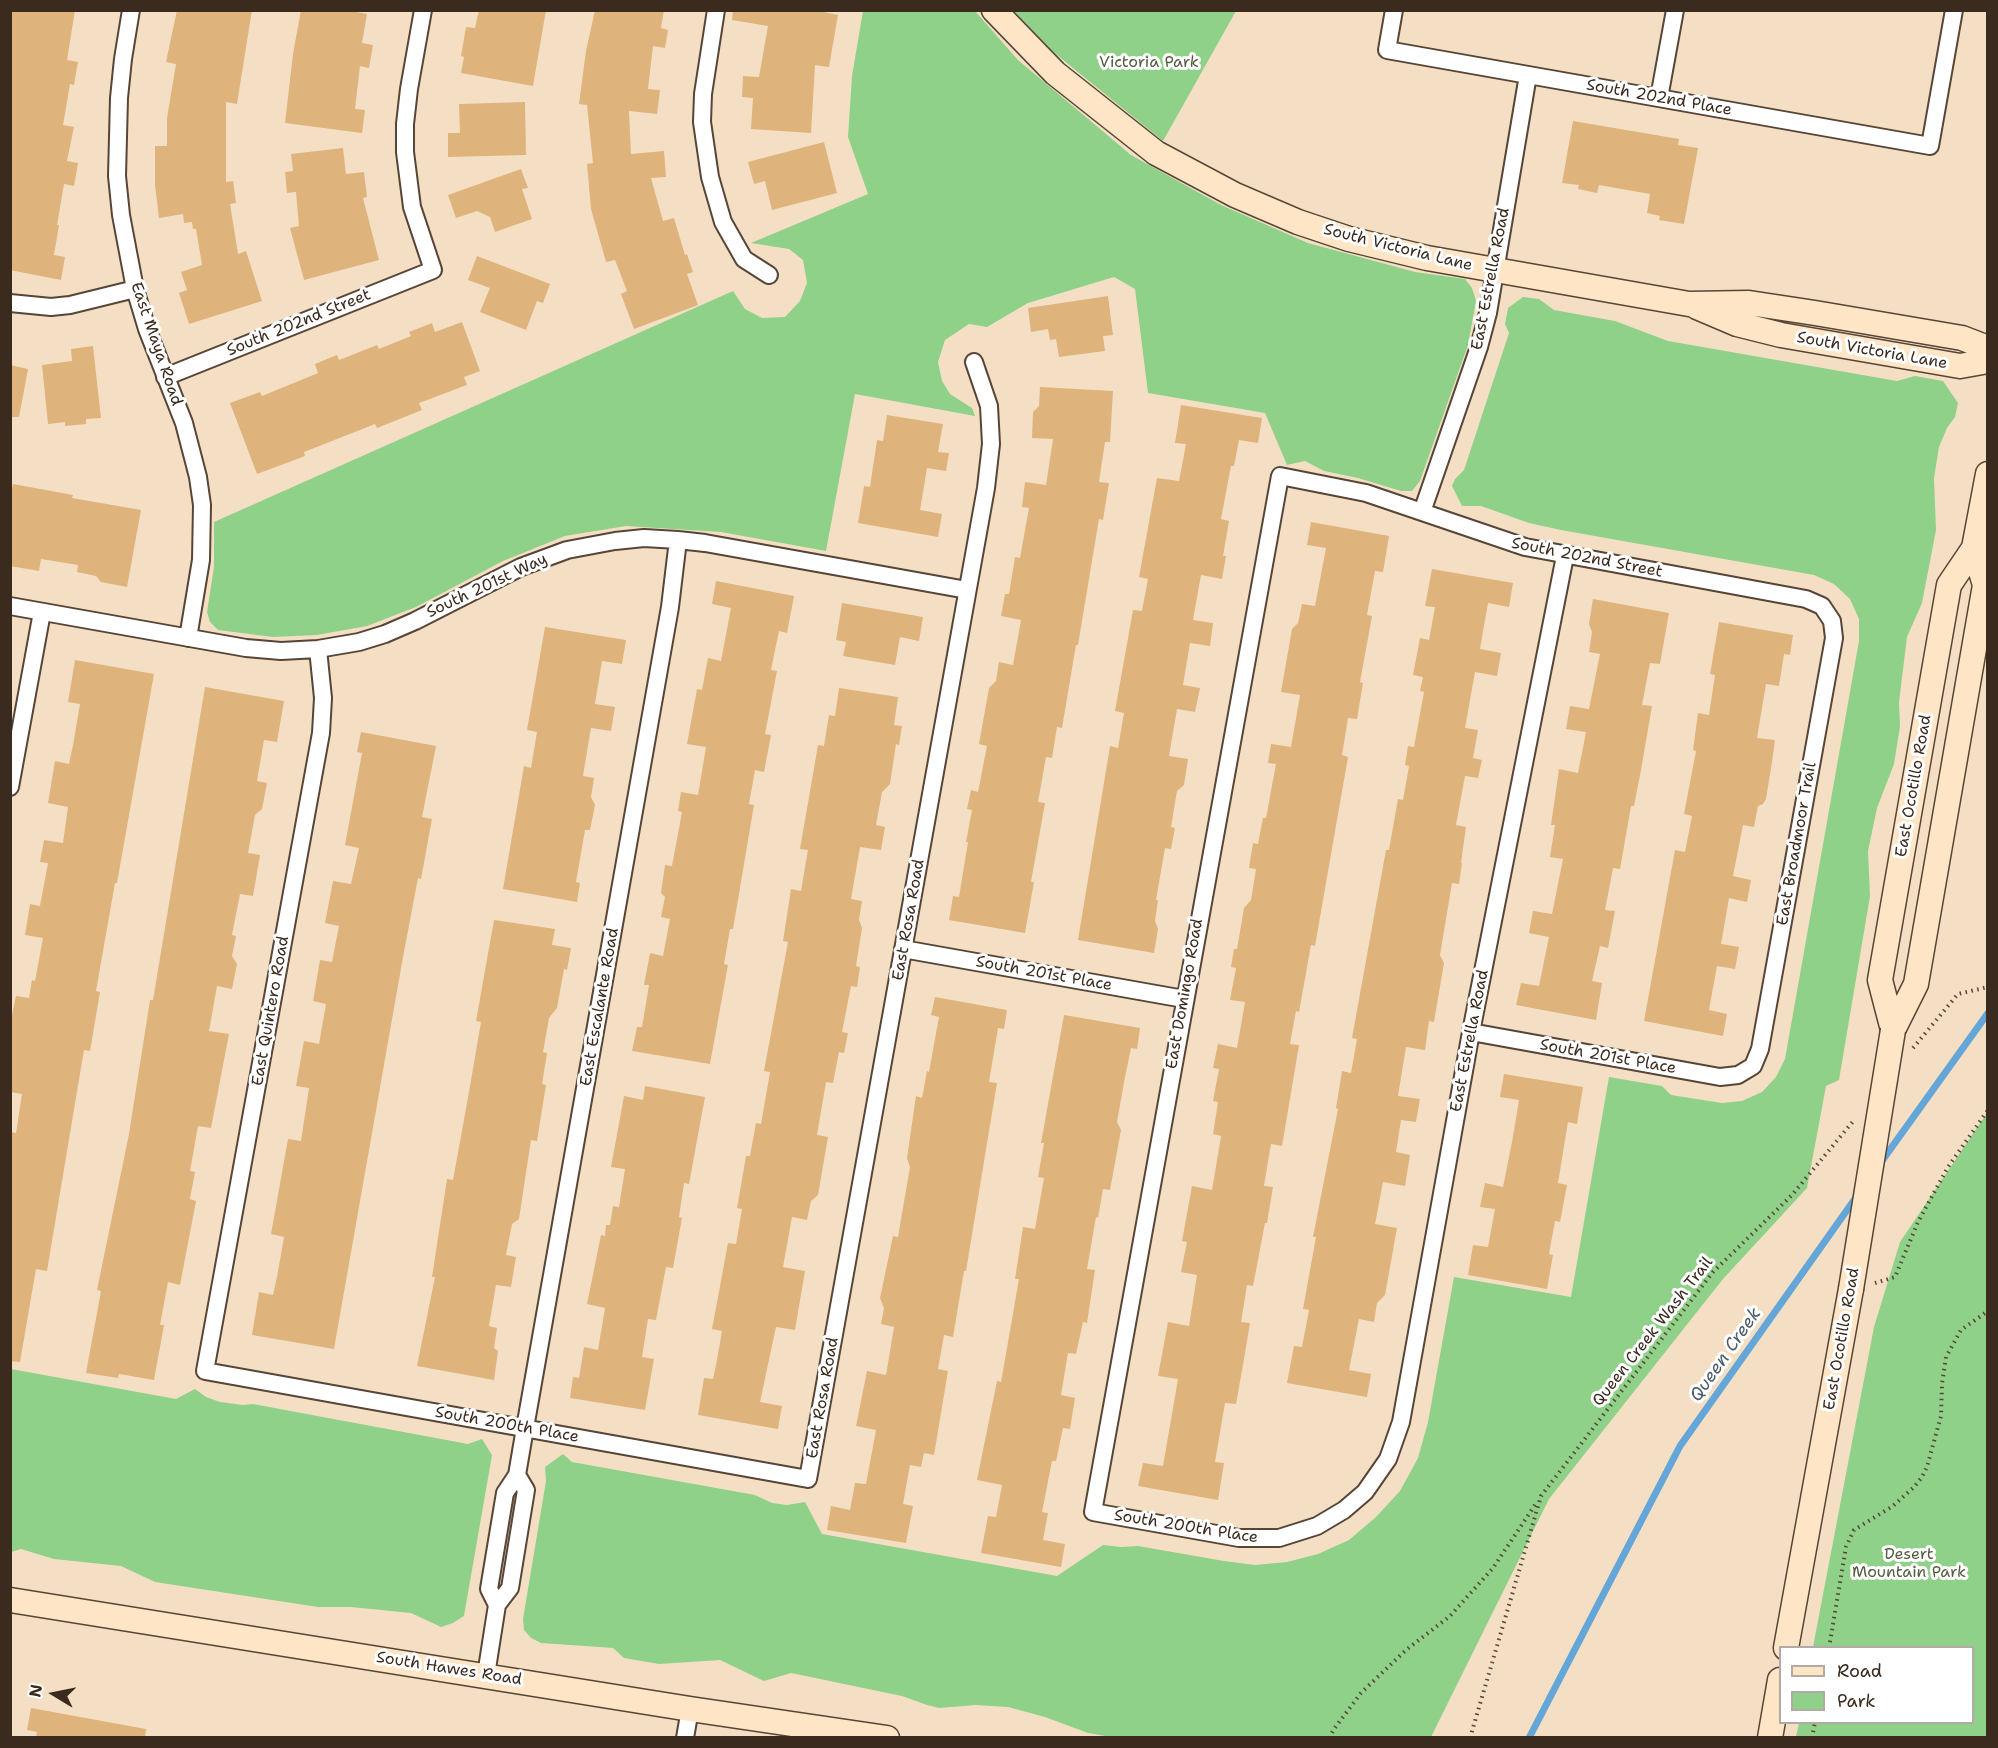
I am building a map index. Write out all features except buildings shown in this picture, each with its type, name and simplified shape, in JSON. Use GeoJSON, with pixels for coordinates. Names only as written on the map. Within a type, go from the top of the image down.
{"type":"FeatureCollection","features":[{"type":"Feature","properties":{"kind":"main road","name":"South Victoria Lane"},"geometry":{"type":"LineString","coordinates":[[994,10],[1055,73],[1155,153],[1235,195],[1298,222],[1348,239],[1427,258],[1689,304],[1749,303],[1804,311],[1962,338],[1988,348]]}},
{"type":"Feature","properties":{"kind":"main road","name":"South Victoria Lane"},"geometry":{"type":"LineString","coordinates":[[1689,304],[1737,324],[1781,335],[1960,366],[1988,362]]}},
{"type":"Feature","properties":{"kind":"main road","name":"East Ocotillo Road"},"geometry":{"type":"LineString","coordinates":[[1893,1030],[1880,980],[1949,585],[1974,548],[1988,474]]}},
{"type":"Feature","properties":{"kind":"main road","name":"East Ocotillo Road"},"geometry":{"type":"LineString","coordinates":[[1786,1646],[1851,1289],[1893,1030],[1916,984],[1985,585],[1974,548]]}},
{"type":"Feature","properties":{"kind":"main road","name":"South Hawes Road"},"geometry":{"type":"LineString","coordinates":[[10,1600],[690,1709],[887,1737]]}},
{"type":"Feature","properties":{"kind":"main road"},"geometry":{"type":"LineString","coordinates":[[1770,1737],[1779,1686]]}},
{"type":"Feature","properties":{"kind":"street","name":"East Maya Road"},"geometry":{"type":"LineString","coordinates":[[131,10],[123,59],[117,137],[121,215],[135,289],[147,329],[192,450],[202,505],[201,560],[188,639]]}},
{"type":"Feature","properties":{"kind":"street","name":"South 202nd Street"},"geometry":{"type":"LineString","coordinates":[[165,377],[433,270],[412,207],[405,152],[409,89],[423,10]]}},
{"type":"Feature","properties":{"kind":"street"},"geometry":{"type":"LineString","coordinates":[[716,10],[703,94],[704,140],[710,177],[723,222],[744,259],[769,275]]}},
{"type":"Feature","properties":{"kind":"street","name":"South 202nd Place"},"geometry":{"type":"LineString","coordinates":[[1394,10],[1387,50],[1930,146],[1954,10]]}},
{"type":"Feature","properties":{"kind":"street"},"geometry":{"type":"LineString","coordinates":[[1659,98],[1675,10]]}},
{"type":"Feature","properties":{"kind":"street","name":"East Estrella Road"},"geometry":{"type":"LineString","coordinates":[[1422,512],[1479,346],[1495,270],[1528,75]]}},
{"type":"Feature","properties":{"kind":"street"},"geometry":{"type":"LineString","coordinates":[[10,303],[31,306],[70,305],[135,289]]}},
{"type":"Feature","properties":{"kind":"street","name":"East Rosa Road"},"geometry":{"type":"LineString","coordinates":[[808,1479],[986,488],[991,444],[988,406],[974,362]]}},
{"type":"Feature","properties":{"kind":"street","name":"South 202nd Street"},"geometry":{"type":"LineString","coordinates":[[1280,476],[1366,493],[1500,540],[1564,555],[1806,599],[1817,603],[1827,611]]}},
{"type":"Feature","properties":{"kind":"street","name":"East Domingo Road"},"geometry":{"type":"LineString","coordinates":[[1093,1512],[1280,476]]}},
{"type":"Feature","properties":{"kind":"street","name":"South 201st Way"},"geometry":{"type":"LineString","coordinates":[[10,606],[188,639],[269,650],[318,649],[359,642],[385,634],[521,567],[567,550],[644,538],[678,540],[967,590]]}},
{"type":"Feature","properties":{"kind":"street","name":"East Escalante Road"},"geometry":{"type":"LineString","coordinates":[[486,1676],[497,1605],[489,1589],[505,1493],[517,1475],[668,618],[678,540]]}},
{"type":"Feature","properties":{"kind":"street","name":"East Estrella Road"},"geometry":{"type":"LineString","coordinates":[[1344,1510],[1365,1492],[1377,1476],[1392,1450],[1401,1422],[1471,1032],[1564,555]]}},
{"type":"Feature","properties":{"kind":"street","name":"East Broadmoor Trail"},"geometry":{"type":"LineString","coordinates":[[1745,1072],[1753,1065],[1760,1049],[1834,638],[1832,621],[1827,611]]}},
{"type":"Feature","properties":{"kind":"street"},"geometry":{"type":"LineString","coordinates":[[10,787],[42,612]]}},
{"type":"Feature","properties":{"kind":"street","name":"East Quintero Road"},"geometry":{"type":"LineString","coordinates":[[206,1371],[321,733],[323,698],[318,649]]}},
{"type":"Feature","properties":{"kind":"street","name":"South 201st Place"},"geometry":{"type":"LineString","coordinates":[[903,949],[1184,999]]}},
{"type":"Feature","properties":{"kind":"street","name":"South 201st Place"},"geometry":{"type":"LineString","coordinates":[[1471,1032],[1720,1077],[1732,1077],[1745,1072]]}},
{"type":"Feature","properties":{"kind":"street","name":"South 200th Place"},"geometry":{"type":"LineString","coordinates":[[206,1371],[808,1479]]}},
{"type":"Feature","properties":{"kind":"street","name":"South 200th Place"},"geometry":{"type":"LineString","coordinates":[[1093,1512],[1230,1537],[1259,1539],[1298,1533],[1317,1526],[1344,1510]]}},
{"type":"Feature","properties":{"kind":"street"},"geometry":{"type":"LineString","coordinates":[[685,1737],[690,1709]]}},
{"type":"Feature","properties":{"kind":"path"},"geometry":{"type":"LineString","coordinates":[[1913,1049],[1958,994],[1988,987]]}},
{"type":"Feature","properties":{"kind":"path"},"geometry":{"type":"LineString","coordinates":[[1851,1289],[1895,1278],[1917,1222],[1948,1167],[1988,1110]]}},
{"type":"Feature","properties":{"kind":"path","name":"Queen Creek Wash Trail"},"geometry":{"type":"LineString","coordinates":[[1470,1737],[1540,1496],[1713,1272],[1792,1195],[1860,1113]]}},
{"type":"Feature","properties":{"kind":"path"},"geometry":{"type":"LineString","coordinates":[[1829,1646],[1846,1547],[1854,1530],[1906,1496],[1922,1477],[1928,1467],[1941,1416],[1946,1357],[1961,1330],[1988,1311]]}},
{"type":"Feature","properties":{"kind":"path"},"geometry":{"type":"LineString","coordinates":[[1329,1737],[1361,1693],[1406,1650],[1450,1616],[1493,1568],[1540,1496]]}},
{"type":"Feature","properties":{"kind":"green space"},"geometry":{"type":"Polygon","coordinates":[[[863,11],[975,11],[1018,60],[1131,155],[1221,205],[1308,243],[1415,272],[1465,279],[1472,288],[1476,301],[1468,345],[1420,481],[1412,491],[1401,491],[1324,471],[1305,461],[1287,465],[1265,413],[1148,393],[1135,289],[1114,277],[1028,303],[987,327],[969,324],[945,340],[938,362],[942,381],[950,394],[972,408],[975,416],[855,394],[826,551],[721,532],[626,526],[565,536],[503,561],[416,607],[367,626],[317,635],[273,637],[218,630],[210,622],[207,612],[214,567],[214,522],[733,291],[745,309],[762,318],[785,317],[800,301],[807,283],[803,260],[789,249],[751,243],[868,194],[848,137],[852,76],[863,11]]]}},
{"type":"Feature","properties":{"kind":"green space","name":"Victoria Park"},"geometry":{"type":"Polygon","coordinates":[[[1014,11],[1236,11],[1163,141],[1052,51],[1014,11]]]}},
{"type":"Feature","properties":{"kind":"green space"},"geometry":{"type":"Polygon","coordinates":[[[1523,297],[1539,299],[1554,310],[1615,321],[1668,341],[1897,381],[1915,376],[1943,381],[1958,403],[1955,417],[1947,428],[1939,447],[1934,478],[1936,530],[1922,603],[1907,637],[1899,702],[1900,726],[1894,764],[1877,808],[1868,851],[1870,896],[1839,1080],[1826,1086],[1807,1188],[1723,1279],[1549,1499],[1431,1737],[1111,1737],[1088,1733],[1045,1717],[1008,1707],[976,1705],[939,1708],[902,1696],[791,1673],[764,1681],[720,1660],[659,1664],[624,1658],[613,1648],[541,1643],[531,1638],[524,1630],[523,1619],[546,1481],[545,1467],[563,1454],[572,1462],[755,1495],[772,1503],[787,1505],[805,1502],[822,1534],[1057,1576],[1103,1545],[1138,1546],[1255,1565],[1287,1562],[1318,1554],[1349,1540],[1376,1517],[1400,1491],[1418,1458],[1428,1422],[1454,1277],[1571,1297],[1609,1077],[1662,1086],[1671,1095],[1722,1103],[1742,1101],[1762,1092],[1776,1077],[1785,1059],[1859,641],[1859,619],[1850,599],[1834,584],[1814,575],[1561,530],[1529,523],[1481,506],[1462,506],[1452,486],[1464,470],[1509,333],[1505,324],[1508,308],[1523,297]]]}},
{"type":"Feature","properties":{"kind":"green space","name":"Desert Mountain Park"},"geometry":{"type":"Polygon","coordinates":[[[1987,1113],[1987,1737],[1796,1737],[1799,1724],[1974,1724],[1974,1646],[1813,1646],[1874,1327],[1900,1242],[1987,1113]]]}},
{"type":"Feature","properties":{"kind":"green space"},"geometry":{"type":"Polygon","coordinates":[[[11,1369],[176,1399],[195,1389],[206,1397],[220,1402],[253,1404],[468,1444],[482,1439],[492,1455],[464,1616],[441,1627],[411,1613],[351,1607],[318,1607],[155,1582],[121,1566],[54,1559],[21,1549],[11,1552],[11,1369]]]}},
{"type":"Feature","properties":{"kind":"waterway","name":"Queen Creek"},"geometry":{"type":"LineString","coordinates":[[1879,1165],[1988,1013]]}},
{"type":"Feature","properties":{"kind":"waterway","name":"Queen Creek"},"geometry":{"type":"LineString","coordinates":[[1529,1738],[1680,1446],[1857,1196]]}}]}
